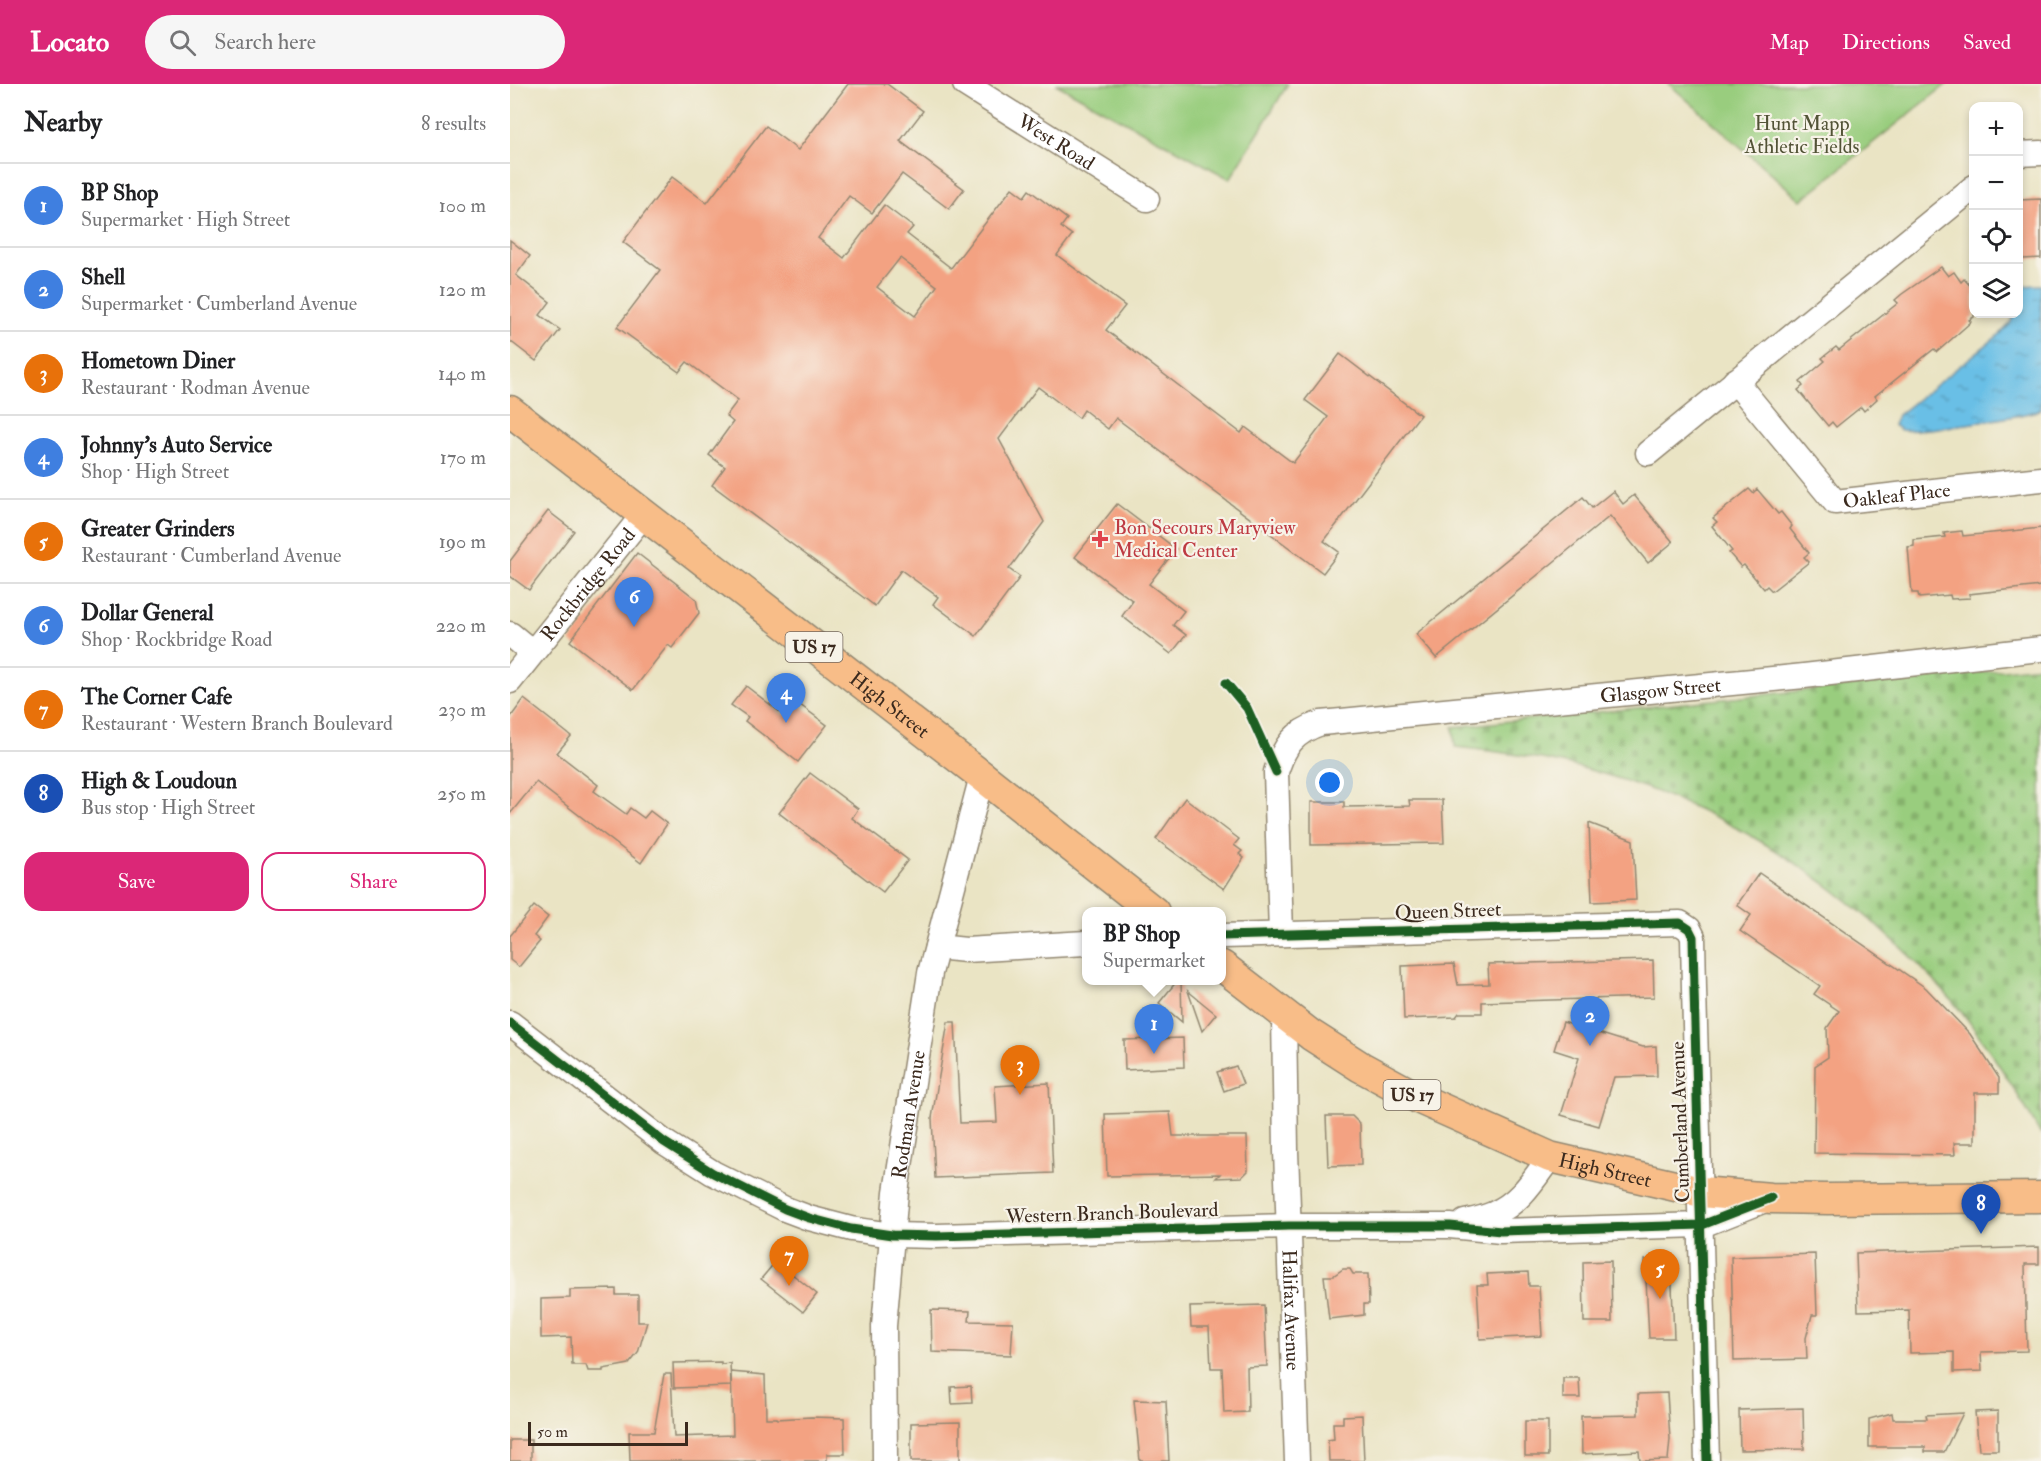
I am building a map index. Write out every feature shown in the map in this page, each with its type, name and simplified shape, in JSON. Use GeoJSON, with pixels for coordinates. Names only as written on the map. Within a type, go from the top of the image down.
{"type":"FeatureCollection","features":[{"type":"Feature","properties":{"kind":"main road","name":"High Street"},"geometry":{"type":"LineString","coordinates":[[510,411],[1148,907]]}},
{"type":"Feature","properties":{"kind":"main road","name":"High Street"},"geometry":{"type":"LineString","coordinates":[[1226,970],[1311,1035],[1361,1067],[1420,1099],[1550,1157],[1701,1192],[1771,1198],[2041,1197]]}},
{"type":"Feature","properties":{"kind":"street","name":"West Road"},"geometry":{"type":"LineString","coordinates":[[965,84],[1147,199]]}},
{"type":"Feature","properties":{"kind":"street"},"geometry":{"type":"LineString","coordinates":[[2023,154],[2041,153]]}},
{"type":"Feature","properties":{"kind":"street"},"geometry":{"type":"LineString","coordinates":[[1648,453],[1969,191]]}},
{"type":"Feature","properties":{"kind":"street","name":"Oakleaf Place"},"geometry":{"type":"LineString","coordinates":[[1736,381],[1835,501],[2041,479]]}},
{"type":"Feature","properties":{"kind":"street","name":"Rockbridge Road"},"geometry":{"type":"LineString","coordinates":[[510,681],[644,514]]}},
{"type":"Feature","properties":{"kind":"street"},"geometry":{"type":"LineString","coordinates":[[510,634],[532,652]]}},
{"type":"Feature","properties":{"kind":"street","name":"Glasgow Street"},"geometry":{"type":"LineString","coordinates":[[1281,934],[1276,772],[1281,755],[1305,728],[1321,723],[1804,676],[2041,649]]}},
{"type":"Feature","properties":{"kind":"street","name":"Rodman Avenue"},"geometry":{"type":"LineString","coordinates":[[885,1461],[884,1326],[896,1192],[930,973],[982,776]]}},
{"type":"Feature","properties":{"kind":"street","name":"Cumberland Avenue"},"geometry":{"type":"LineString","coordinates":[[1617,924],[1680,923],[1689,929],[1693,937],[1707,1461]]}},
{"type":"Feature","properties":{"kind":"street","name":"Queen Street"},"geometry":{"type":"LineString","coordinates":[[1226,936],[1617,924]]}},
{"type":"Feature","properties":{"kind":"street"},"geometry":{"type":"LineString","coordinates":[[937,947],[966,950],[1082,943]]}},
{"type":"Feature","properties":{"kind":"street","name":"Halifax Avenue"},"geometry":{"type":"LineString","coordinates":[[1284,1014],[1297,1461]]}},
{"type":"Feature","properties":{"kind":"street","name":"Western Branch Boulevard"},"geometry":{"type":"LineString","coordinates":[[510,1023],[664,1142],[713,1173],[785,1209],[809,1218],[851,1229],[892,1235],[937,1236],[1289,1226],[1450,1226],[1501,1231],[1702,1225],[1771,1198]]}},
{"type":"Feature","properties":{"kind":"street"},"geometry":{"type":"LineString","coordinates":[[1450,1226],[1492,1215],[1509,1206],[1525,1192],[1550,1157]]}},
{"type":"Feature","properties":{"kind":"green space"},"geometry":{"type":"Polygon","coordinates":[[[1056,84],[1288,84],[1230,179],[1056,84]]]}},
{"type":"Feature","properties":{"kind":"green space","name":"Hunt Mapp Athletic Fields"},"geometry":{"type":"Polygon","coordinates":[[[1669,84],[1947,84],[1801,200],[1669,84]]]}},
{"type":"Feature","properties":{"kind":"green space"},"geometry":{"type":"Polygon","coordinates":[[[2041,666],[2041,1135],[1988,1048],[1942,989],[1904,950],[1861,912],[1791,860],[1715,817],[1635,784],[1559,762],[1455,747],[1453,727],[2041,666]]]}},
{"type":"Feature","properties":{"kind":"water"},"geometry":{"type":"Polygon","coordinates":[[[2041,285],[2041,409],[1995,420],[1948,427],[1901,430],[1893,425],[1898,415],[2000,334],[2012,318],[2023,318],[2023,286],[2041,285]]]}},
{"type":"Feature","properties":{"kind":"building"},"geometry":{"type":"Polygon","coordinates":[[[848,84],[887,84],[923,111],[900,141],[964,189],[949,209],[902,174],[872,213],[849,196],[818,238],[844,258],[884,205],[913,227],[907,234],[951,268],[1012,188],[1024,197],[1029,190],[1067,219],[1061,227],[1072,235],[1057,255],[1125,306],[1106,330],[1241,433],[1245,427],[1293,463],[1328,417],[1305,400],[1340,354],[1420,415],[1324,541],[1339,552],[1323,573],[1116,418],[1108,429],[1084,410],[1079,418],[1038,387],[999,439],[1044,522],[1009,569],[1020,577],[976,636],[933,604],[938,597],[901,570],[875,606],[712,485],[725,467],[709,455],[733,422],[726,416],[738,400],[687,362],[679,372],[617,327],[660,270],[623,242],[672,177],[707,203],[766,126],[798,150],[848,84]],[[900,258],[877,287],[915,316],[937,286],[900,258]]]}},
{"type":"Feature","properties":{"kind":"building"},"geometry":{"type":"Polygon","coordinates":[[[2041,199],[2041,258],[2023,259],[2023,200],[2041,199]]]}},
{"type":"Feature","properties":{"kind":"building"},"geometry":{"type":"Polygon","coordinates":[[[510,240],[530,256],[516,275],[550,302],[540,315],[560,330],[536,361],[510,341],[510,240]]]}},
{"type":"Feature","properties":{"kind":"building"},"geometry":{"type":"Polygon","coordinates":[[[1941,267],[1948,276],[1954,272],[1961,282],[1964,279],[1969,284],[1969,318],[1972,318],[1969,320],[1971,322],[1937,352],[1934,349],[1875,396],[1877,399],[1864,411],[1861,407],[1836,427],[1832,422],[1828,426],[1798,390],[1803,386],[1800,382],[1825,361],[1822,358],[1836,347],[1839,350],[1898,303],[1895,300],[1941,267]]]}},
{"type":"Feature","properties":{"kind":"building"},"geometry":{"type":"Polygon","coordinates":[[[1749,489],[1753,493],[1757,489],[1778,514],[1781,512],[1792,526],[1790,529],[1809,553],[1804,557],[1809,562],[1772,591],[1767,586],[1764,589],[1744,565],[1741,567],[1729,553],[1732,551],[1712,526],[1717,522],[1713,518],[1749,489]]]}},
{"type":"Feature","properties":{"kind":"building"},"geometry":{"type":"Polygon","coordinates":[[[1613,491],[1623,504],[1634,495],[1673,542],[1648,563],[1610,516],[1436,658],[1416,634],[1583,497],[1592,508],[1613,491]]]}},
{"type":"Feature","properties":{"kind":"building"},"geometry":{"type":"Polygon","coordinates":[[[1117,504],[1176,549],[1149,584],[1184,611],[1173,625],[1186,635],[1171,654],[1122,616],[1133,601],[1075,557],[1117,504]]]}},
{"type":"Feature","properties":{"kind":"building"},"geometry":{"type":"Polygon","coordinates":[[[548,511],[574,531],[529,590],[510,576],[510,561],[548,511]]]}},
{"type":"Feature","properties":{"kind":"building"},"geometry":{"type":"Polygon","coordinates":[[[2041,528],[2041,586],[1969,594],[1970,598],[1951,599],[1950,595],[1919,598],[1918,593],[1912,593],[1908,547],[1914,546],[1914,540],[1945,537],[1944,533],[1962,531],[1963,536],[2041,528]]]}},
{"type":"Feature","properties":{"kind":"building"},"geometry":{"type":"Polygon","coordinates":[[[637,553],[696,599],[699,613],[672,648],[668,645],[633,690],[570,641],[637,553]]]}},
{"type":"Feature","properties":{"kind":"building"},"geometry":{"type":"Polygon","coordinates":[[[746,686],[785,716],[796,702],[827,725],[798,762],[745,721],[748,717],[731,705],[746,686]]]}},
{"type":"Feature","properties":{"kind":"building"},"geometry":{"type":"Polygon","coordinates":[[[524,699],[571,736],[557,753],[598,785],[594,791],[626,814],[630,808],[644,818],[650,811],[667,824],[641,863],[536,782],[510,814],[510,718],[524,699]]]}},
{"type":"Feature","properties":{"kind":"building"},"geometry":{"type":"Polygon","coordinates":[[[810,773],[858,809],[852,818],[908,860],[883,892],[779,813],[810,773]]]}},
{"type":"Feature","properties":{"kind":"building"},"geometry":{"type":"Polygon","coordinates":[[[1185,798],[1239,839],[1234,845],[1242,851],[1239,854],[1244,858],[1224,889],[1156,839],[1185,798]]]}},
{"type":"Feature","properties":{"kind":"building"},"geometry":{"type":"Polygon","coordinates":[[[1409,800],[1442,800],[1444,843],[1311,845],[1311,802],[1344,802],[1344,807],[1410,806],[1409,800]]]}},
{"type":"Feature","properties":{"kind":"building"},"geometry":{"type":"Polygon","coordinates":[[[1589,823],[1633,840],[1636,900],[1592,902],[1589,823]]]}},
{"type":"Feature","properties":{"kind":"building"},"geometry":{"type":"Polygon","coordinates":[[[1759,873],[1926,988],[1970,1034],[1999,1078],[1999,1093],[1975,1093],[1975,1143],[1954,1143],[1955,1155],[1814,1153],[1815,1066],[1828,1057],[1827,1028],[1839,1011],[1814,994],[1820,986],[1740,931],[1751,915],[1737,905],[1759,873]]]}},
{"type":"Feature","properties":{"kind":"building"},"geometry":{"type":"Polygon","coordinates":[[[534,906],[548,917],[534,936],[540,941],[519,967],[510,960],[510,936],[534,906]]]}},
{"type":"Feature","properties":{"kind":"building"},"geometry":{"type":"Polygon","coordinates":[[[1653,960],[1654,997],[1482,1002],[1482,1013],[1459,1013],[1456,1017],[1404,1019],[1402,966],[1454,964],[1458,985],[1489,984],[1488,964],[1653,960]]]}},
{"type":"Feature","properties":{"kind":"building"},"geometry":{"type":"Polygon","coordinates":[[[1174,985],[1181,985],[1182,1022],[1159,1003],[1174,985]]]}},
{"type":"Feature","properties":{"kind":"building"},"geometry":{"type":"Polygon","coordinates":[[[1188,991],[1216,1014],[1202,1031],[1188,991]]]}},
{"type":"Feature","properties":{"kind":"building"},"geometry":{"type":"Polygon","coordinates":[[[948,1022],[955,1022],[960,1123],[997,1122],[995,1086],[1049,1083],[1053,1173],[935,1178],[932,1118],[948,1022]]]}},
{"type":"Feature","properties":{"kind":"building"},"geometry":{"type":"Polygon","coordinates":[[[1563,1022],[1643,1047],[1656,1046],[1657,1076],[1614,1077],[1599,1126],[1561,1115],[1579,1058],[1554,1050],[1563,1022]]]}},
{"type":"Feature","properties":{"kind":"building"},"geometry":{"type":"Polygon","coordinates":[[[1183,1038],[1184,1067],[1125,1070],[1124,1040],[1183,1038]]]}},
{"type":"Feature","properties":{"kind":"building"},"geometry":{"type":"Polygon","coordinates":[[[1236,1066],[1243,1084],[1224,1091],[1217,1072],[1236,1066]]]}},
{"type":"Feature","properties":{"kind":"building"},"geometry":{"type":"Polygon","coordinates":[[[1170,1112],[1173,1136],[1247,1136],[1248,1171],[1242,1177],[1216,1178],[1220,1174],[1107,1176],[1105,1114],[1170,1112]]]}},
{"type":"Feature","properties":{"kind":"building"},"geometry":{"type":"Polygon","coordinates":[[[1326,1116],[1352,1116],[1360,1124],[1361,1165],[1328,1166],[1326,1116]]]}},
{"type":"Feature","properties":{"kind":"building"},"geometry":{"type":"Polygon","coordinates":[[[2039,1247],[2039,1264],[2025,1264],[2027,1351],[1981,1352],[1982,1371],[1954,1372],[1954,1352],[1910,1353],[1909,1310],[1858,1311],[1856,1253],[2039,1247]]]}},
{"type":"Feature","properties":{"kind":"building"},"geometry":{"type":"Polygon","coordinates":[[[1815,1254],[1817,1315],[1812,1315],[1806,1338],[1807,1359],[1734,1361],[1731,1257],[1815,1254]]]}},
{"type":"Feature","properties":{"kind":"building"},"geometry":{"type":"Polygon","coordinates":[[[1671,1259],[1674,1338],[1649,1338],[1645,1260],[1671,1259]]]}},
{"type":"Feature","properties":{"kind":"building"},"geometry":{"type":"Polygon","coordinates":[[[776,1261],[817,1294],[803,1312],[761,1279],[776,1261]]]}},
{"type":"Feature","properties":{"kind":"building"},"geometry":{"type":"Polygon","coordinates":[[[1611,1261],[1612,1322],[1584,1322],[1583,1262],[1611,1261]]]}},
{"type":"Feature","properties":{"kind":"building"},"geometry":{"type":"Polygon","coordinates":[[[1343,1269],[1350,1269],[1353,1274],[1368,1274],[1369,1304],[1364,1304],[1364,1315],[1329,1319],[1324,1276],[1333,1276],[1343,1269]]]}},
{"type":"Feature","properties":{"kind":"building"},"geometry":{"type":"Polygon","coordinates":[[[1528,1272],[1529,1286],[1539,1286],[1542,1336],[1480,1339],[1477,1285],[1488,1285],[1487,1274],[1528,1272]]]}},
{"type":"Feature","properties":{"kind":"building"},"geometry":{"type":"Polygon","coordinates":[[[616,1289],[616,1295],[638,1295],[638,1322],[647,1322],[638,1353],[629,1364],[603,1369],[603,1371],[588,1371],[586,1365],[572,1365],[571,1337],[541,1338],[541,1299],[570,1298],[570,1290],[616,1289]]]}},
{"type":"Feature","properties":{"kind":"building"},"geometry":{"type":"Polygon","coordinates":[[[1264,1305],[1267,1366],[1247,1367],[1248,1412],[1224,1413],[1222,1368],[1211,1368],[1209,1327],[1191,1327],[1190,1307],[1264,1305]]]}},
{"type":"Feature","properties":{"kind":"building"},"geometry":{"type":"Polygon","coordinates":[[[931,1310],[970,1311],[969,1321],[1013,1322],[1011,1355],[932,1352],[931,1310]]]}},
{"type":"Feature","properties":{"kind":"building"},"geometry":{"type":"Polygon","coordinates":[[[721,1362],[721,1364],[730,1363],[731,1386],[674,1388],[673,1363],[721,1362]]]}},
{"type":"Feature","properties":{"kind":"building"},"geometry":{"type":"Polygon","coordinates":[[[731,1372],[765,1375],[766,1418],[844,1418],[845,1454],[827,1454],[827,1461],[630,1461],[629,1432],[654,1432],[664,1374],[671,1374],[674,1437],[733,1435],[731,1372]]]}},
{"type":"Feature","properties":{"kind":"building"},"geometry":{"type":"Polygon","coordinates":[[[1563,1378],[1579,1378],[1580,1398],[1563,1398],[1563,1378]]]}},
{"type":"Feature","properties":{"kind":"building"},"geometry":{"type":"Polygon","coordinates":[[[971,1386],[972,1403],[952,1404],[951,1387],[971,1386]]]}},
{"type":"Feature","properties":{"kind":"building"},"geometry":{"type":"Polygon","coordinates":[[[1667,1393],[1670,1439],[1668,1460],[1640,1461],[1639,1451],[1582,1454],[1581,1416],[1638,1415],[1638,1394],[1667,1393]]]}},
{"type":"Feature","properties":{"kind":"building"},"geometry":{"type":"Polygon","coordinates":[[[1134,1400],[1166,1401],[1169,1461],[1140,1461],[1134,1400]]]}},
{"type":"Feature","properties":{"kind":"building"},"geometry":{"type":"Polygon","coordinates":[[[1803,1408],[1804,1449],[1740,1450],[1739,1410],[1803,1408]]]}},
{"type":"Feature","properties":{"kind":"building"},"geometry":{"type":"Polygon","coordinates":[[[1998,1411],[1998,1450],[1979,1450],[1975,1412],[1998,1411]]]}},
{"type":"Feature","properties":{"kind":"building"},"geometry":{"type":"Polygon","coordinates":[[[1892,1413],[1893,1419],[1927,1419],[1926,1415],[1963,1413],[1944,1452],[1925,1452],[1925,1447],[1869,1447],[1869,1419],[1892,1413]]]}},
{"type":"Feature","properties":{"kind":"building"},"geometry":{"type":"Polygon","coordinates":[[[1362,1415],[1364,1461],[1329,1461],[1328,1440],[1334,1439],[1333,1423],[1343,1423],[1343,1416],[1362,1415]]]}},
{"type":"Feature","properties":{"kind":"building"},"geometry":{"type":"Polygon","coordinates":[[[1525,1421],[1548,1421],[1548,1456],[1525,1456],[1525,1421]]]}},
{"type":"Feature","properties":{"kind":"building"},"geometry":{"type":"Polygon","coordinates":[[[960,1422],[960,1461],[911,1461],[911,1423],[960,1422]]]}},
{"type":"Feature","properties":{"kind":"building"},"geometry":{"type":"Polygon","coordinates":[[[510,1440],[531,1440],[531,1461],[510,1461],[510,1440]]]}},
{"type":"Feature","properties":{"kind":"cycle path"},"geometry":{"type":"LineString","coordinates":[[1226,683],[1247,708],[1276,772]]}},
{"type":"Feature","properties":{"kind":"cycle path"},"geometry":{"type":"LineString","coordinates":[[1226,936],[1680,923],[1689,929],[1693,937],[1707,1461]]}},
{"type":"Feature","properties":{"kind":"cycle path"},"geometry":{"type":"LineString","coordinates":[[510,1023],[664,1142],[713,1173],[785,1209],[809,1218],[851,1229],[892,1235],[937,1236],[1289,1226],[1450,1226],[1501,1231],[1702,1225],[1771,1198]]}},
{"type":"Feature","properties":{"kind":"place","name":"Bon Secours Maryview Medical Center"},"geometry":{"type":"Point","coordinates":[1100,539]}},
{"type":"Feature","properties":{"kind":"place","name":"Dollar General"},"geometry":{"type":"Point","coordinates":[634,627]}},
{"type":"Feature","properties":{"kind":"place","name":"Johnny's Auto Service"},"geometry":{"type":"Point","coordinates":[786,723]}},
{"type":"Feature","properties":{"kind":"place","name":"Shell"},"geometry":{"type":"Point","coordinates":[1590,1046]}},
{"type":"Feature","properties":{"kind":"place","name":"BP Shop"},"geometry":{"type":"Point","coordinates":[1154,1054]}},
{"type":"Feature","properties":{"kind":"place","name":"Hometown Diner"},"geometry":{"type":"Point","coordinates":[1020,1095]}},
{"type":"Feature","properties":{"kind":"place","name":"High & Loudoun"},"geometry":{"type":"Point","coordinates":[1981,1234]}},
{"type":"Feature","properties":{"kind":"place","name":"The Corner Cafe"},"geometry":{"type":"Point","coordinates":[789,1286]}},
{"type":"Feature","properties":{"kind":"place","name":"Greater Grinders"},"geometry":{"type":"Point","coordinates":[1660,1299]}}]}
